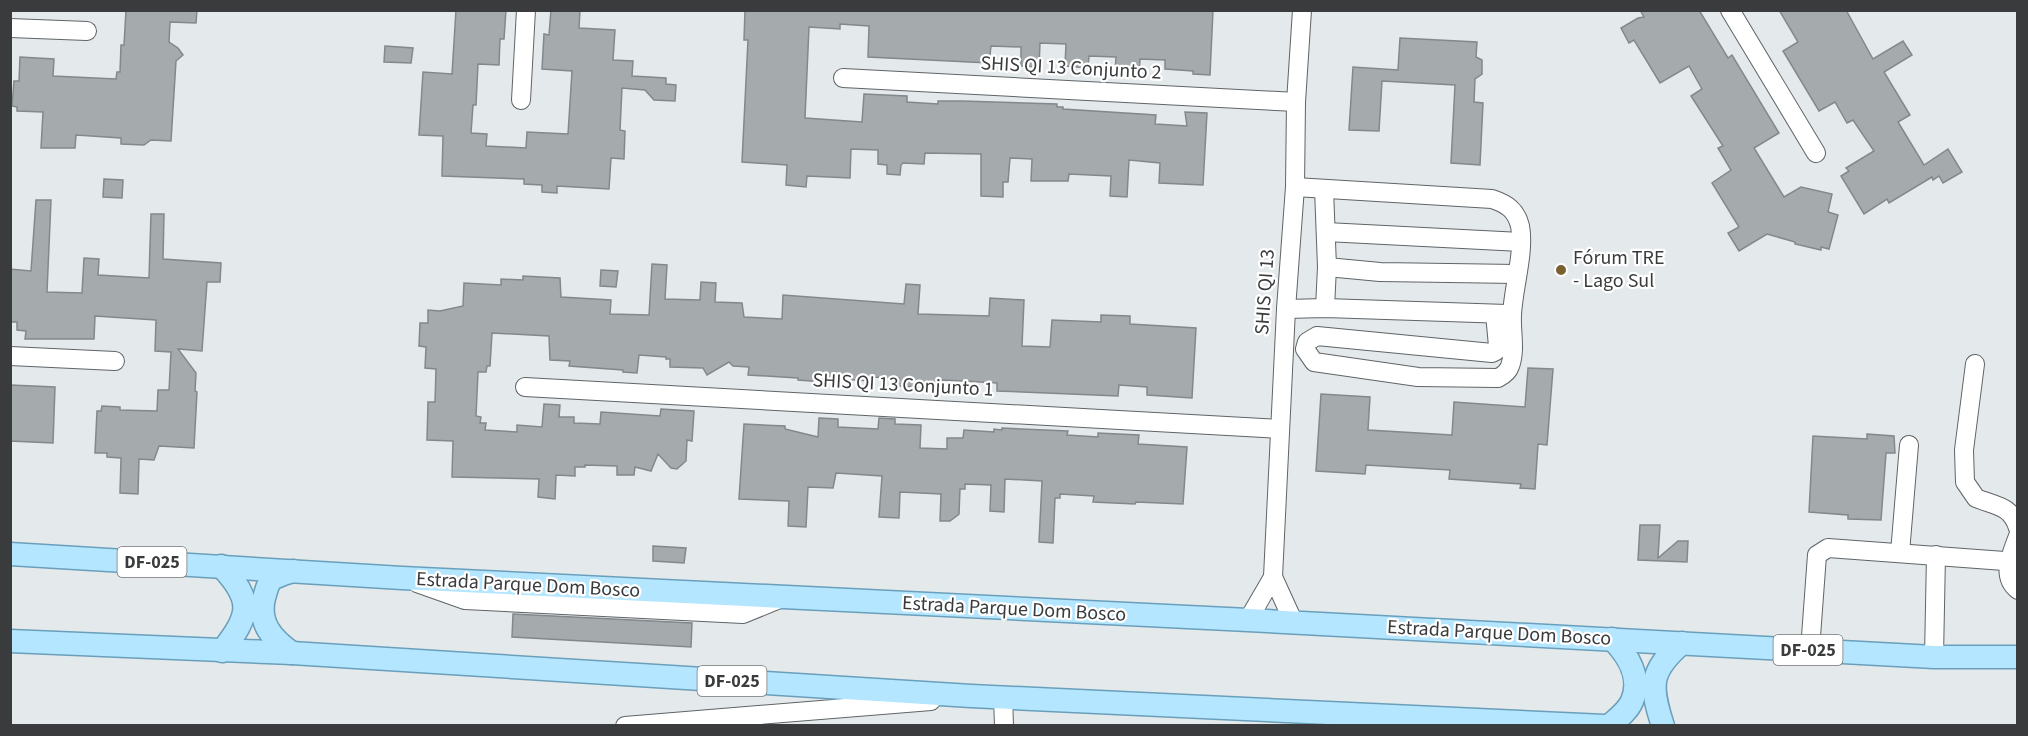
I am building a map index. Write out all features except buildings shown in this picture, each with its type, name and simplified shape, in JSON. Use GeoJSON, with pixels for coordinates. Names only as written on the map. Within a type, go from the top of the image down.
{"type":"FeatureCollection","features":[{"type":"Feature","properties":{"kind":"main road","name":"Estrada Parque Dom Bosco"},"geometry":{"type":"LineString","coordinates":[[10,554],[402,578],[1294,622],[1934,657],[2018,657]]}},
{"type":"Feature","properties":{"kind":"main road"},"geometry":{"type":"LineString","coordinates":[[221,566],[237,583],[243,597],[244,609],[236,633],[222,651]]}},
{"type":"Feature","properties":{"kind":"main road"},"geometry":{"type":"LineString","coordinates":[[292,653],[270,634],[263,621],[263,602],[272,579],[293,571]]}},
{"type":"Feature","properties":{"kind":"main road"},"geometry":{"type":"LineString","coordinates":[[1606,726],[1622,714],[1632,701],[1635,685],[1632,668],[1625,652],[1612,639]]}},
{"type":"Feature","properties":{"kind":"main road","name":"DF-025"},"geometry":{"type":"LineString","coordinates":[[10,641],[292,653],[971,696],[1606,726]]}},
{"type":"Feature","properties":{"kind":"main road"},"geometry":{"type":"LineString","coordinates":[[1663,726],[1654,685],[1656,672],[1664,658],[1682,643]]}},
{"type":"Feature","properties":{"kind":"street"},"geometry":{"type":"LineString","coordinates":[[521,100],[526,10]]}},
{"type":"Feature","properties":{"kind":"street","name":"SHIS QI 13"},"geometry":{"type":"LineString","coordinates":[[1248,620],[1273,577],[1286,309],[1295,187],[1296,102],[1302,10]]}},
{"type":"Feature","properties":{"kind":"street"},"geometry":{"type":"LineString","coordinates":[[1730,10],[1816,153]]}},
{"type":"Feature","properties":{"kind":"street"},"geometry":{"type":"LineString","coordinates":[[10,28],[87,32]]}},
{"type":"Feature","properties":{"kind":"street","name":"SHIS QI 13 Conjunto 2"},"geometry":{"type":"LineString","coordinates":[[843,78],[1296,102]]}},
{"type":"Feature","properties":{"kind":"street"},"geometry":{"type":"LineString","coordinates":[[1295,187],[1492,199],[1505,203],[1514,213],[1520,226],[1521,242],[1517,274],[1504,314],[1498,346],[1492,353],[1317,336],[1307,342],[1305,349],[1314,362],[1418,377],[1498,378],[1507,372],[1512,356],[1504,314]]}},
{"type":"Feature","properties":{"kind":"street"},"geometry":{"type":"LineString","coordinates":[[1324,189],[1327,267],[1325,308]]}},
{"type":"Feature","properties":{"kind":"street"},"geometry":{"type":"LineString","coordinates":[[1326,231],[1521,242]]}},
{"type":"Feature","properties":{"kind":"street"},"geometry":{"type":"LineString","coordinates":[[1327,267],[1380,272],[1517,274]]}},
{"type":"Feature","properties":{"kind":"street"},"geometry":{"type":"LineString","coordinates":[[1286,309],[1325,308],[1504,314]]}},
{"type":"Feature","properties":{"kind":"street"},"geometry":{"type":"LineString","coordinates":[[10,356],[115,361]]}},
{"type":"Feature","properties":{"kind":"street"},"geometry":{"type":"LineString","coordinates":[[1975,364],[1964,450],[1965,482],[1976,498],[1996,503],[2012,515],[2018,528]]}},
{"type":"Feature","properties":{"kind":"street","name":"SHIS QI 13 Conjunto 1"},"geometry":{"type":"LineString","coordinates":[[525,387],[1280,429]]}},
{"type":"Feature","properties":{"kind":"street"},"geometry":{"type":"LineString","coordinates":[[1900,553],[1909,445]]}},
{"type":"Feature","properties":{"kind":"street"},"geometry":{"type":"LineString","coordinates":[[2018,536],[2013,562],[2008,572],[2010,580],[2018,590]]}},
{"type":"Feature","properties":{"kind":"street"},"geometry":{"type":"LineString","coordinates":[[1810,650],[1817,555],[1828,548],[2013,562]]}},
{"type":"Feature","properties":{"kind":"street"},"geometry":{"type":"LineString","coordinates":[[1934,657],[1936,555]]}},
{"type":"Feature","properties":{"kind":"street","name":"SHIS QI 13"},"geometry":{"type":"LineString","coordinates":[[1273,577],[1294,622]]}},
{"type":"Feature","properties":{"kind":"street"},"geometry":{"type":"LineString","coordinates":[[628,725],[905,704],[971,696]]}},
{"type":"Feature","properties":{"kind":"street"},"geometry":{"type":"LineString","coordinates":[[1003,697],[1004,726]]}},
{"type":"Feature","properties":{"kind":"place","name":"Fórum TRE - Lago Sul"},"geometry":{"type":"Point","coordinates":[1561,270]}}]}
